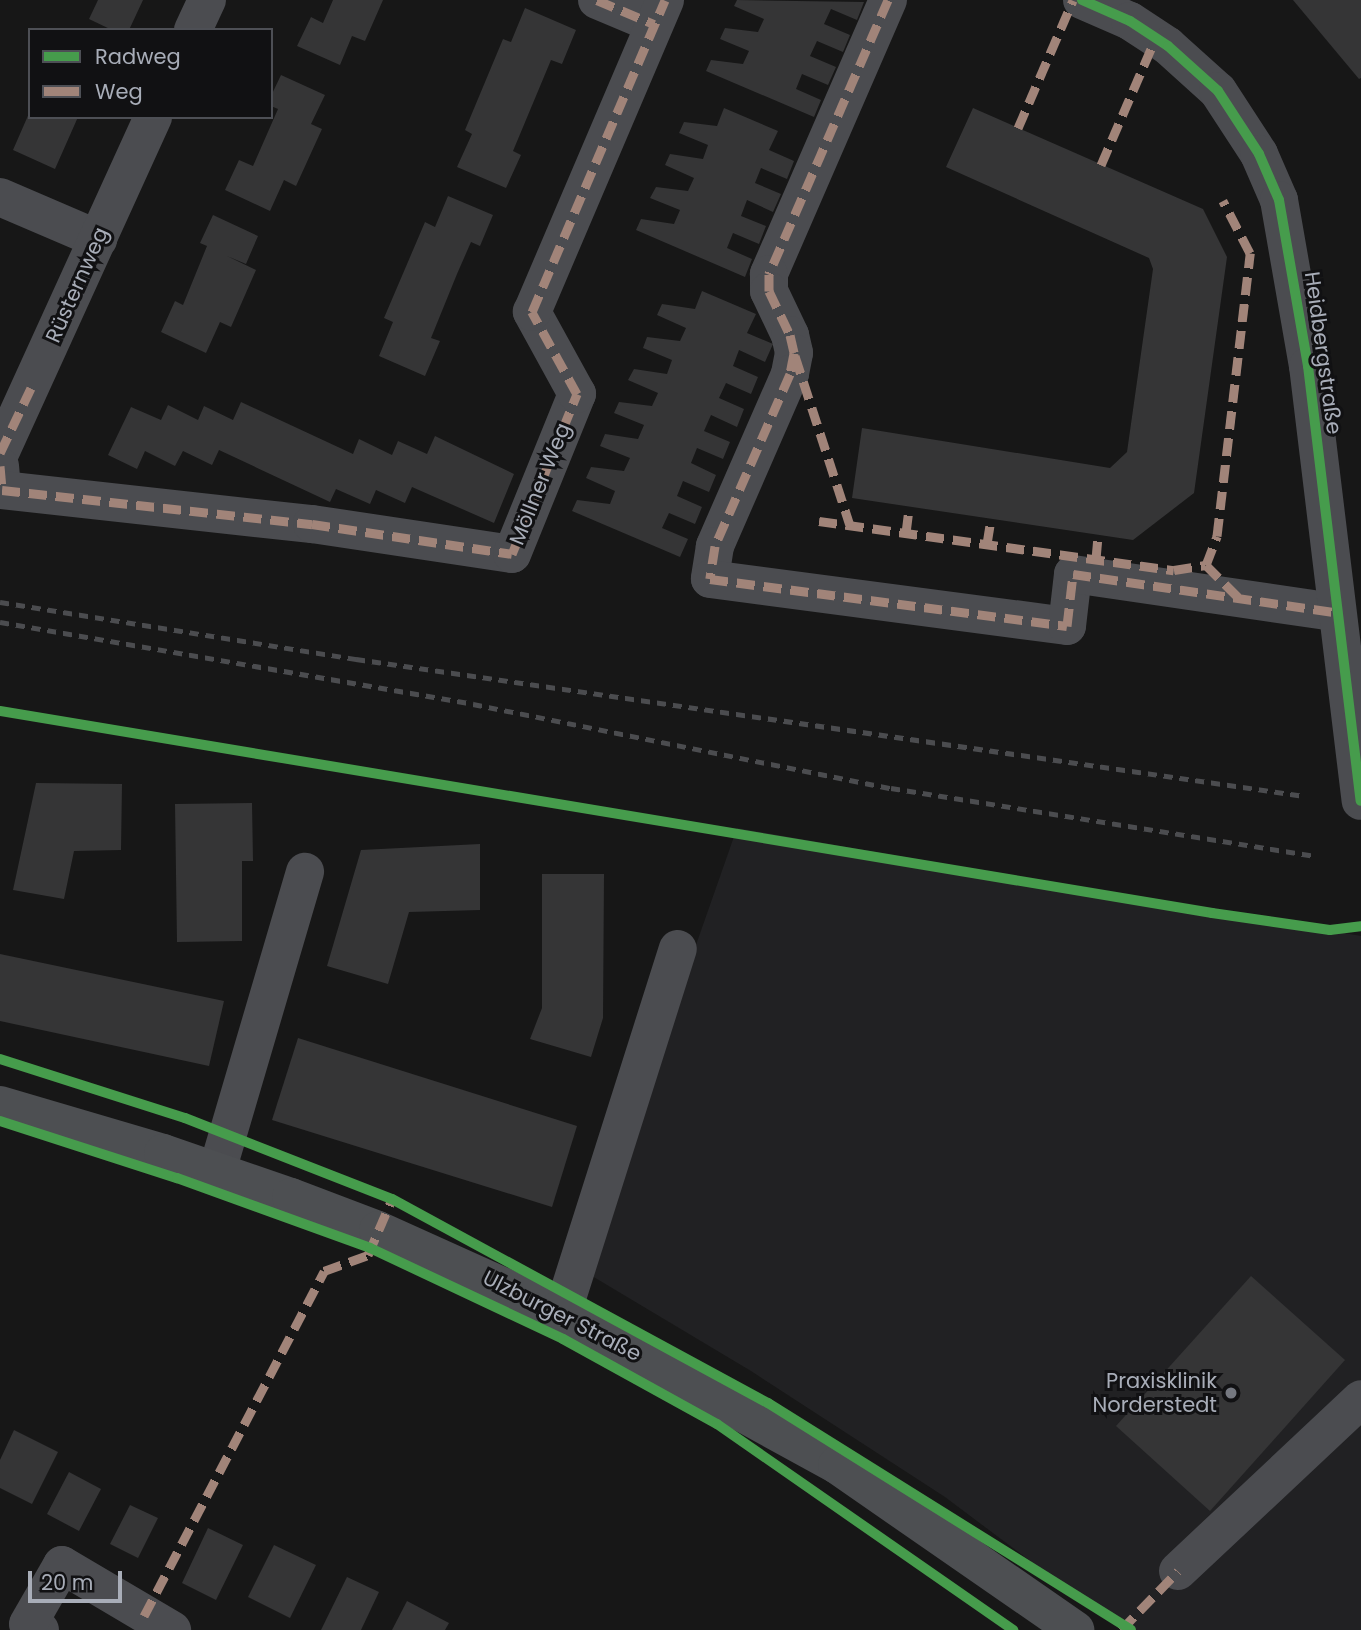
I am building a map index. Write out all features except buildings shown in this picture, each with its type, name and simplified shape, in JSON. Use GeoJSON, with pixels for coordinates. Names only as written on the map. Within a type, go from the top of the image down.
{"type":"FeatureCollection","features":[{"type":"Feature","properties":{"kind":"main road","name":"Ulzburger Straße"},"geometry":{"type":"LineString","coordinates":[[0,1105],[217,1171],[378,1230],[556,1311],[837,1465],[1075,1630]]}},
{"type":"Feature","properties":{"kind":"street"},"geometry":{"type":"LineString","coordinates":[[194,28],[207,0]]}},
{"type":"Feature","properties":{"kind":"street"},"geometry":{"type":"LineString","coordinates":[[597,0],[660,12]]}},
{"type":"Feature","properties":{"kind":"street"},"geometry":{"type":"LineString","coordinates":[[888,0],[769,274],[769,291],[790,335],[794,353],[790,374],[715,546],[710,579],[1067,626],[1073,574],[1343,601]]}},
{"type":"Feature","properties":{"kind":"street","name":"Heidbergstraße"},"geometry":{"type":"LineString","coordinates":[[1082,0],[1130,21],[1168,46],[1208,82],[1264,165],[1279,200],[1308,366],[1343,601],[1352,670],[1361,801]]}},
{"type":"Feature","properties":{"kind":"street","name":"Möllner Weg"},"geometry":{"type":"LineString","coordinates":[[0,466],[2,490],[312,524],[512,554],[577,394],[532,312],[660,12]]}},
{"type":"Feature","properties":{"kind":"street","name":"Rüsternweg"},"geometry":{"type":"LineString","coordinates":[[0,453],[152,119]]}},
{"type":"Feature","properties":{"kind":"street"},"geometry":{"type":"LineString","coordinates":[[0,197],[98,239]]}},
{"type":"Feature","properties":{"kind":"street"},"geometry":{"type":"LineString","coordinates":[[217,1171],[305,872]]}},
{"type":"Feature","properties":{"kind":"street"},"geometry":{"type":"LineString","coordinates":[[556,1311],[568,1296],[678,949]]}},
{"type":"Feature","properties":{"kind":"street"},"geometry":{"type":"LineString","coordinates":[[1178,1572],[1361,1399]]}},
{"type":"Feature","properties":{"kind":"street"},"geometry":{"type":"LineString","coordinates":[[23,1622],[62,1565],[151,1625]]}},
{"type":"Feature","properties":{"kind":"shaded area"},"geometry":{"type":"Polygon","coordinates":[[[737,828],[1361,936],[1361,1630],[1122,1630],[945,1497],[751,1371],[582,1270],[737,828]]]}},
{"type":"Feature","properties":{"kind":"railway"},"geometry":{"type":"LineString","coordinates":[[0,602],[356,659],[1304,796]]}},
{"type":"Feature","properties":{"kind":"railway"},"geometry":{"type":"LineString","coordinates":[[0,622],[473,704],[891,788],[1314,856]]}},
{"type":"Feature","properties":{"kind":"marked path"},"geometry":{"type":"LineString","coordinates":[[597,0],[654,24]]}},
{"type":"Feature","properties":{"kind":"marked path"},"geometry":{"type":"LineString","coordinates":[[0,466],[2,490],[312,524],[512,554],[577,394],[532,312],[665,0]]}},
{"type":"Feature","properties":{"kind":"marked path"},"geometry":{"type":"LineString","coordinates":[[888,0],[769,274],[769,291],[790,335],[794,353],[790,374],[715,546],[710,579],[1067,626],[1073,574],[1335,612]]}},
{"type":"Feature","properties":{"kind":"marked path"},"geometry":{"type":"LineString","coordinates":[[1018,128],[1073,0]]}},
{"type":"Feature","properties":{"kind":"marked path"},"geometry":{"type":"LineString","coordinates":[[1101,165],[1156,37]]}},
{"type":"Feature","properties":{"kind":"marked path"},"geometry":{"type":"LineString","coordinates":[[819,521],[1174,570],[1206,565],[1217,536],[1250,253],[1223,201]]}},
{"type":"Feature","properties":{"kind":"marked path"},"geometry":{"type":"LineString","coordinates":[[795,356],[850,525]]}},
{"type":"Feature","properties":{"kind":"marked path"},"geometry":{"type":"LineString","coordinates":[[0,453],[31,388]]}},
{"type":"Feature","properties":{"kind":"marked path"},"geometry":{"type":"LineString","coordinates":[[906,533],[909,507]]}},
{"type":"Feature","properties":{"kind":"marked path"},"geometry":{"type":"LineString","coordinates":[[987,544],[991,519]]}},
{"type":"Feature","properties":{"kind":"marked path"},"geometry":{"type":"LineString","coordinates":[[1096,559],[1098,535]]}},
{"type":"Feature","properties":{"kind":"marked path"},"geometry":{"type":"LineString","coordinates":[[1206,565],[1239,598]]}},
{"type":"Feature","properties":{"kind":"marked path"},"geometry":{"type":"LineString","coordinates":[[144,1616],[324,1271],[368,1255],[392,1199]]}},
{"type":"Feature","properties":{"kind":"marked path"},"geometry":{"type":"LineString","coordinates":[[1121,1630],[1178,1571]]}},
{"type":"Feature","properties":{"kind":"cycle path"},"geometry":{"type":"LineString","coordinates":[[1082,0],[1130,21],[1168,46],[1218,91],[1259,154],[1279,200],[1308,366],[1361,801]]}},
{"type":"Feature","properties":{"kind":"cycle path"},"geometry":{"type":"LineString","coordinates":[[0,711],[1212,913],[1330,930],[1361,926]]}},
{"type":"Feature","properties":{"kind":"cycle path"},"geometry":{"type":"LineString","coordinates":[[0,1059],[185,1118],[392,1199],[768,1403],[1131,1630]]}},
{"type":"Feature","properties":{"kind":"cycle path"},"geometry":{"type":"LineString","coordinates":[[0,1121],[177,1178],[370,1248],[563,1339],[717,1424],[1013,1630]]}},
{"type":"Feature","properties":{"kind":"place","name":"Praxisklinik Norderstedt"},"geometry":{"type":"Point","coordinates":[1231,1393]}}]}
